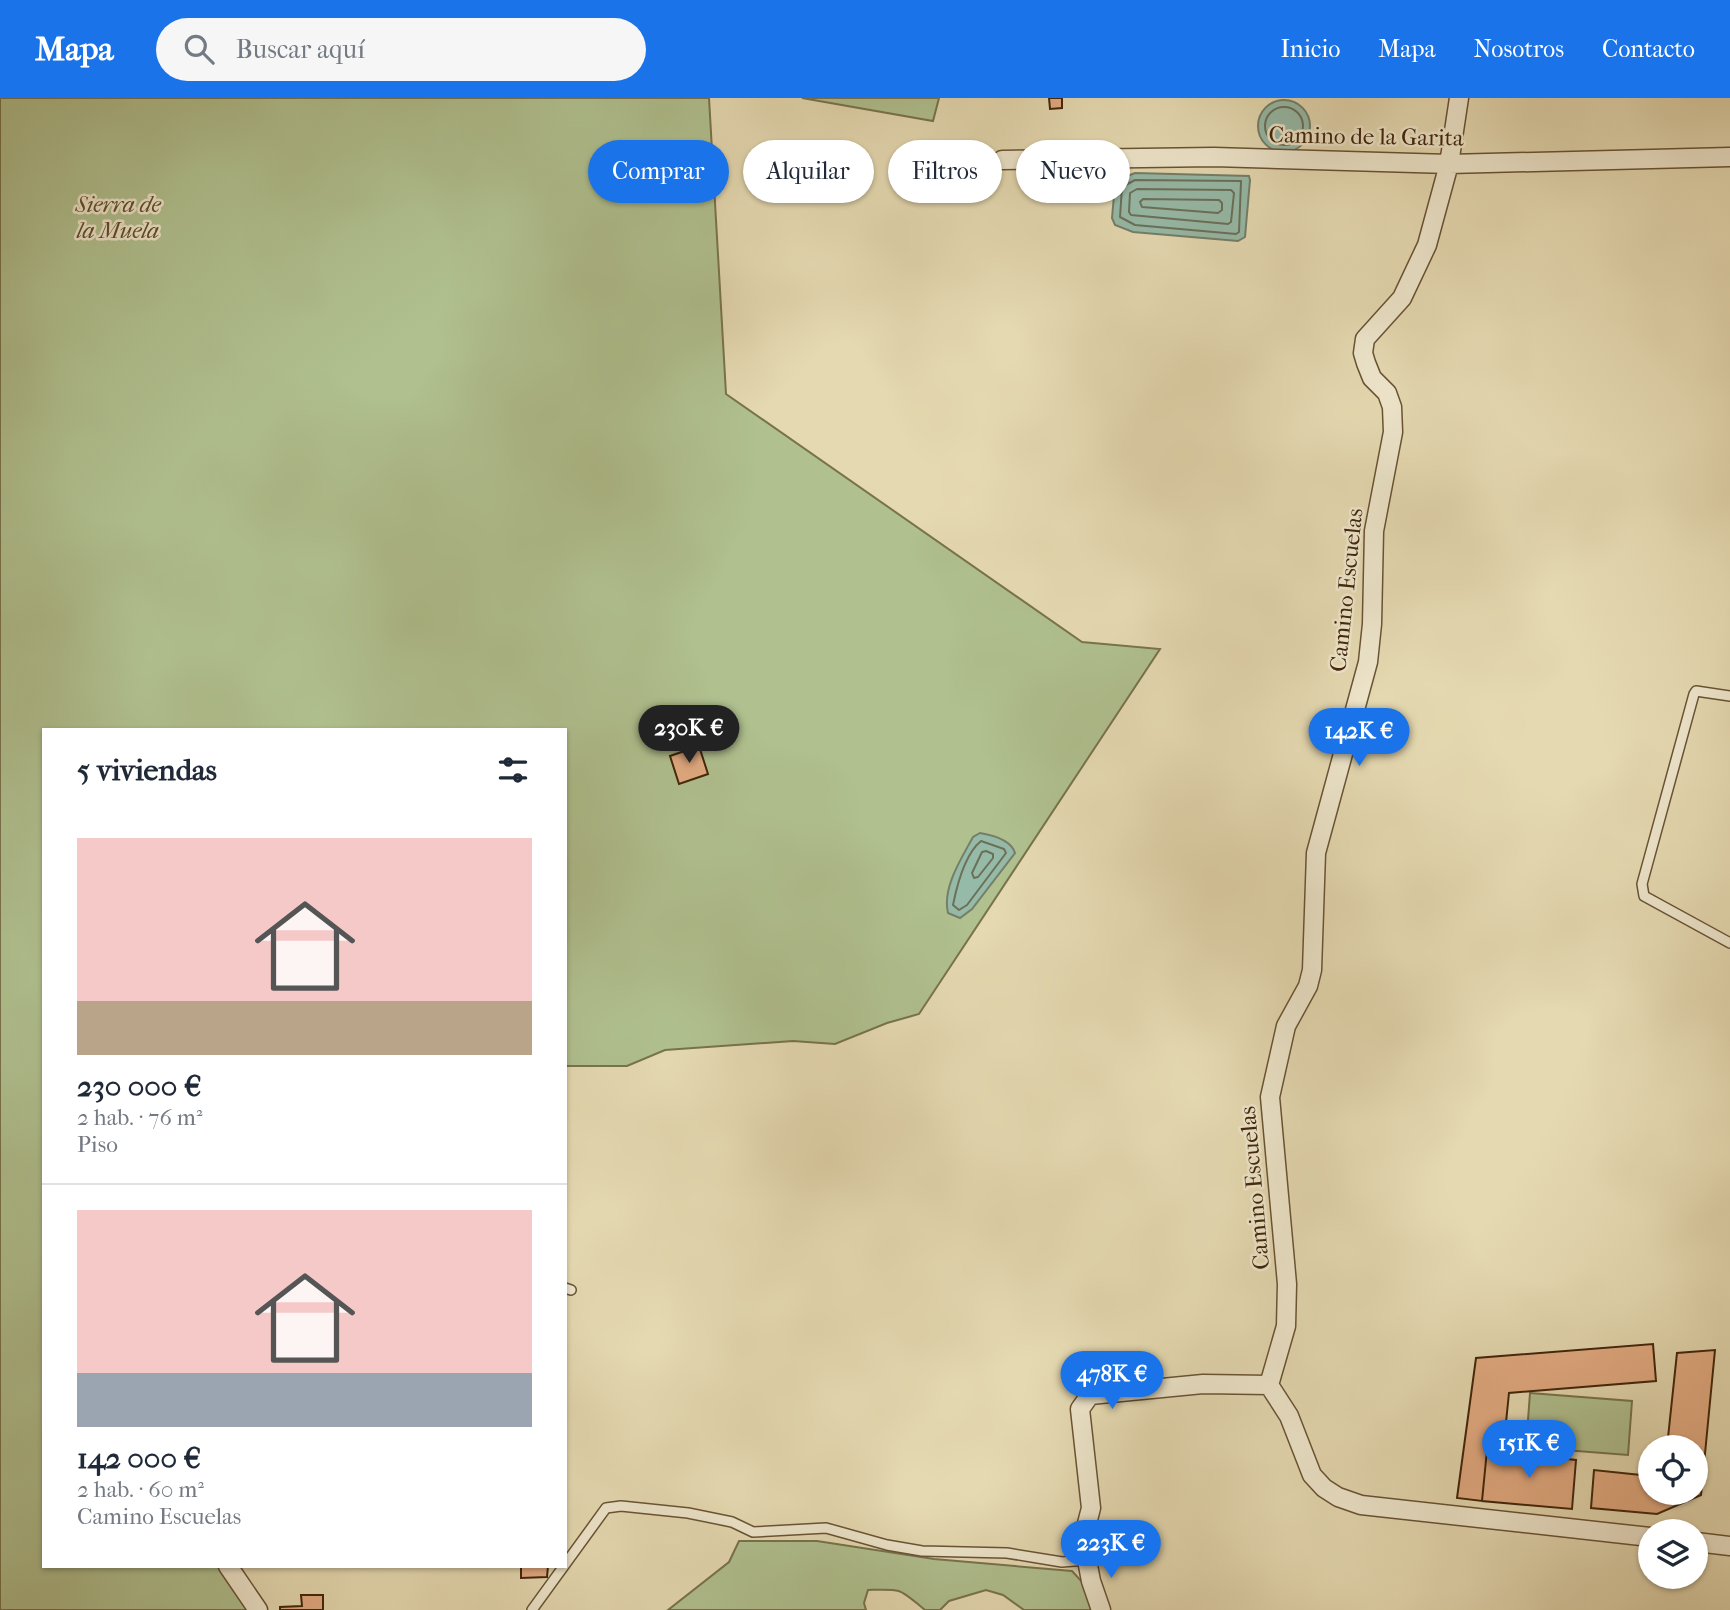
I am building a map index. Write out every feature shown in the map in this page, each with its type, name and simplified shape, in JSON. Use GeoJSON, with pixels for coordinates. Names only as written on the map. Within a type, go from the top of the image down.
{"type":"FeatureCollection","features":[{"type":"Feature","properties":{"kind":"street","name":"Camino Escuelas"},"geometry":{"type":"LineString","coordinates":[[1269,1385],[1286,1326],[1287,1284],[1270,1097],[1286,1026],[1308,986],[1312,970],[1316,853],[1368,663],[1372,624],[1374,531],[1393,432],[1392,407],[1387,393],[1372,378],[1366,363],[1363,353],[1365,339],[1392,311],[1413,278],[1427,245],[1449,164],[1459,98]]}},
{"type":"Feature","properties":{"kind":"street","name":"Camino de la Garita"},"geometry":{"type":"LineString","coordinates":[[1002,160],[1214,157],[1449,164],[1730,158]]}},
{"type":"Feature","properties":{"kind":"street"},"geometry":{"type":"LineString","coordinates":[[1101,1610],[1091,1581],[1083,1539],[1091,1508],[1080,1409],[1090,1395],[1202,1384],[1269,1385],[1289,1416],[1312,1475],[1324,1488],[1338,1497],[1360,1505],[1638,1536]]}},
{"type":"Feature","properties":{"kind":"street"},"geometry":{"type":"LineString","coordinates":[[1708,1543],[1730,1546]]}},
{"type":"Feature","properties":{"kind":"street"},"geometry":{"type":"LineString","coordinates":[[229,1568],[258,1610]]}},
{"type":"Feature","properties":{"kind":"lane"},"geometry":{"type":"LineString","coordinates":[[1730,696],[1704,690],[1694,694],[1642,884],[1644,896],[1730,943]]}},
{"type":"Feature","properties":{"kind":"lane"},"geometry":{"type":"LineString","coordinates":[[567,1562],[606,1508],[614,1507],[688,1513],[732,1522],[753,1532],[826,1528],[922,1551],[1007,1553],[1062,1562],[1087,1560]]}},
{"type":"Feature","properties":{"kind":"lane"},"geometry":{"type":"LineString","coordinates":[[532,1610],[562,1568]]}},
{"type":"Feature","properties":{"kind":"green space","name":"Sierra de la Muela"},"geometry":{"type":"Polygon","coordinates":[[[0,98],[709,98],[711,140],[588,140],[588,203],[715,203],[726,394],[1082,642],[1160,649],[919,1014],[887,1023],[835,1044],[793,1041],[665,1050],[627,1066],[567,1066],[567,728],[42,728],[42,1568],[226,1568],[253,1610],[0,1610],[0,98]]]}},
{"type":"Feature","properties":{"kind":"green space"},"geometry":{"type":"Polygon","coordinates":[[[802,98],[939,98],[933,121],[802,98]]]}},
{"type":"Feature","properties":{"kind":"green space"},"geometry":{"type":"Polygon","coordinates":[[[1530,1393],[1632,1401],[1628,1455],[1526,1447],[1530,1393]]]}},
{"type":"Feature","properties":{"kind":"green space"},"geometry":{"type":"Polygon","coordinates":[[[739,1541],[817,1541],[934,1559],[1072,1571],[1084,1584],[1093,1610],[1024,1610],[1003,1595],[986,1590],[949,1601],[940,1610],[925,1610],[900,1591],[868,1590],[864,1603],[866,1610],[668,1610],[729,1562],[739,1541]]]}},
{"type":"Feature","properties":{"kind":"water"},"geometry":{"type":"Polygon","coordinates":[[[1284,100],[1294,102],[1302,108],[1308,116],[1308,136],[1302,144],[1294,150],[1284,152],[1274,150],[1266,144],[1260,136],[1258,126],[1260,116],[1266,108],[1274,102],[1284,100]]]}},
{"type":"Feature","properties":{"kind":"water"},"geometry":{"type":"Polygon","coordinates":[[[1130,175],[1249,176],[1245,237],[1238,241],[1133,232],[1115,225],[1112,218],[1113,203],[1130,203],[1130,175]]]}},
{"type":"Feature","properties":{"kind":"water"},"geometry":{"type":"Polygon","coordinates":[[[980,833],[1005,841],[1015,853],[972,909],[960,918],[948,913],[950,884],[973,837],[980,833]]]}},
{"type":"Feature","properties":{"kind":"building"},"geometry":{"type":"Polygon","coordinates":[[[1049,98],[1062,98],[1062,108],[1050,109],[1049,98]]]}},
{"type":"Feature","properties":{"kind":"building"},"geometry":{"type":"Polygon","coordinates":[[[699,746],[708,774],[679,784],[670,756],[699,746]]]}},
{"type":"Feature","properties":{"kind":"building"},"geometry":{"type":"Polygon","coordinates":[[[1653,1344],[1656,1381],[1509,1393],[1503,1452],[1487,1450],[1482,1501],[1457,1498],[1476,1358],[1653,1344]]]}},
{"type":"Feature","properties":{"kind":"building"},"geometry":{"type":"Polygon","coordinates":[[[1715,1350],[1707,1435],[1668,1435],[1677,1353],[1715,1350]]]}},
{"type":"Feature","properties":{"kind":"building"},"geometry":{"type":"Polygon","coordinates":[[[1487,1450],[1576,1460],[1572,1509],[1482,1501],[1487,1450]]]}},
{"type":"Feature","properties":{"kind":"building"},"geometry":{"type":"Polygon","coordinates":[[[1594,1470],[1638,1475],[1638,1505],[1678,1505],[1657,1514],[1591,1508],[1594,1470]]]}},
{"type":"Feature","properties":{"kind":"building"},"geometry":{"type":"Polygon","coordinates":[[[521,1568],[548,1568],[547,1577],[521,1578],[521,1568]]]}},
{"type":"Feature","properties":{"kind":"building"},"geometry":{"type":"Polygon","coordinates":[[[301,1595],[323,1595],[323,1610],[280,1610],[280,1607],[302,1606],[301,1595]]]}}]}
